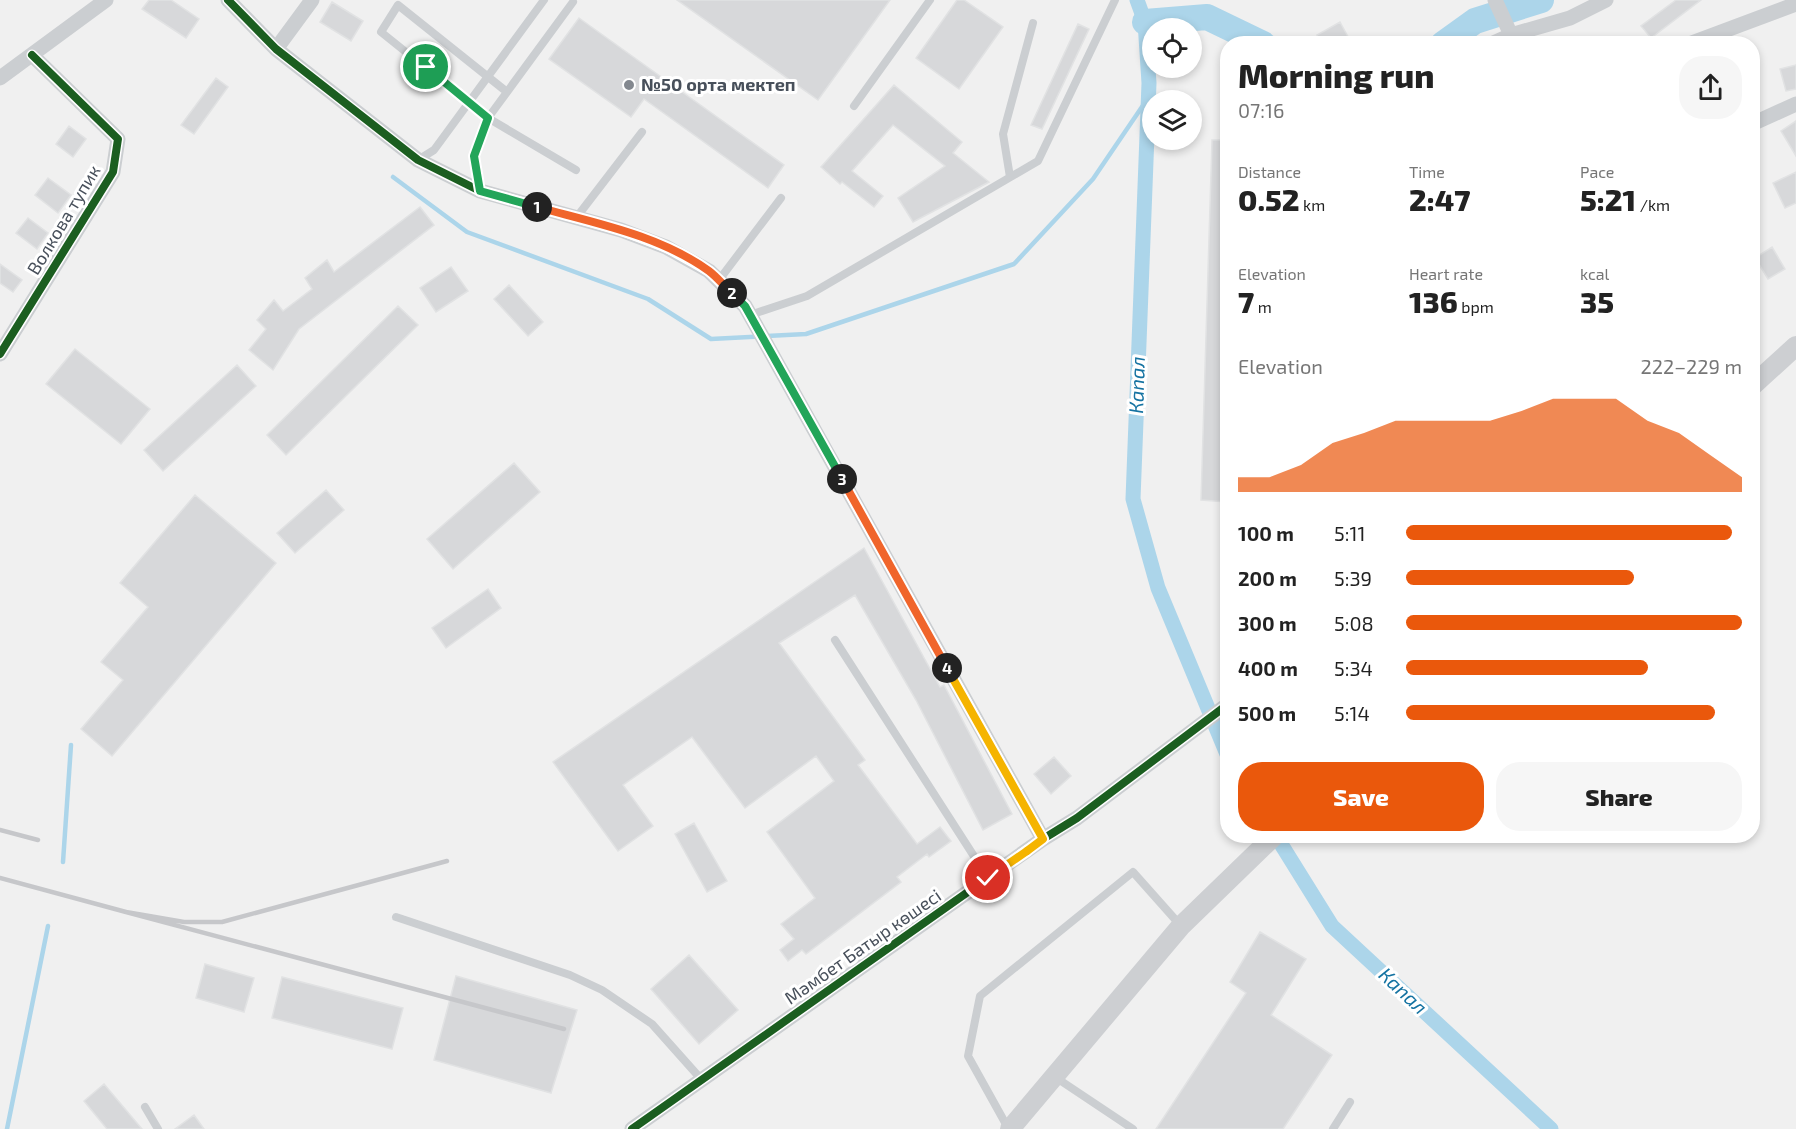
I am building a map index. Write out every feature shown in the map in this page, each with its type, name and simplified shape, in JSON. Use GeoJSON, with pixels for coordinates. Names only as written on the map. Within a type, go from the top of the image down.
{"type":"FeatureCollection","features":[{"type":"Feature","properties":{"kind":"main road"},"geometry":{"type":"LineString","coordinates":[[1760,379],[1796,346]]}},
{"type":"Feature","properties":{"kind":"main road"},"geometry":{"type":"LineString","coordinates":[[1010,1129],[1181,926],[1267,843]]}},
{"type":"Feature","properties":{"kind":"street"},"geometry":{"type":"LineString","coordinates":[[0,78],[106,0]]}},
{"type":"Feature","properties":{"kind":"street"},"geometry":{"type":"LineString","coordinates":[[228,0],[276,50],[418,160],[480,191],[621,230],[666,247],[709,271],[745,306],[1043,839]]}},
{"type":"Feature","properties":{"kind":"street"},"geometry":{"type":"LineString","coordinates":[[276,50],[312,0]]}},
{"type":"Feature","properties":{"kind":"street"},"geometry":{"type":"LineString","coordinates":[[1495,0],[1511,35],[1570,18],[1606,0]]}},
{"type":"Feature","properties":{"kind":"street"},"geometry":{"type":"LineString","coordinates":[[1710,36],[1796,4]]}},
{"type":"Feature","properties":{"kind":"street","name":"Волкова тупик"},"geometry":{"type":"LineString","coordinates":[[0,354],[113,172],[118,140],[32,55]]}},
{"type":"Feature","properties":{"kind":"street"},"geometry":{"type":"LineString","coordinates":[[1760,120],[1796,104]]}},
{"type":"Feature","properties":{"kind":"street","name":"Мәмбет Батыр көшесі"},"geometry":{"type":"LineString","coordinates":[[632,1129],[1043,839],[1077,818],[1220,710]]}},
{"type":"Feature","properties":{"kind":"lane"},"geometry":{"type":"LineString","coordinates":[[418,160],[434,150],[544,0]]}},
{"type":"Feature","properties":{"kind":"lane"},"geometry":{"type":"LineString","coordinates":[[854,106],[930,0]]}},
{"type":"Feature","properties":{"kind":"lane"},"geometry":{"type":"LineString","coordinates":[[754,322],[807,296],[1038,160],[1115,0]]}},
{"type":"Feature","properties":{"kind":"lane"},"geometry":{"type":"LineString","coordinates":[[480,191],[474,156],[488,118],[573,2]]}},
{"type":"Feature","properties":{"kind":"lane"},"geometry":{"type":"LineString","coordinates":[[507,92],[398,5],[381,32],[488,118],[576,170]]}},
{"type":"Feature","properties":{"kind":"lane"},"geometry":{"type":"LineString","coordinates":[[1010,177],[1003,134],[1033,23]]}},
{"type":"Feature","properties":{"kind":"lane"},"geometry":{"type":"LineString","coordinates":[[576,218],[642,132]]}},
{"type":"Feature","properties":{"kind":"lane"},"geometry":{"type":"LineString","coordinates":[[719,280],[781,198]]}},
{"type":"Feature","properties":{"kind":"lane"},"geometry":{"type":"LineString","coordinates":[[835,640],[988,878]]}},
{"type":"Feature","properties":{"kind":"lane"},"geometry":{"type":"LineString","coordinates":[[1010,1129],[968,1056],[980,996],[1133,872],[1181,926]]}},
{"type":"Feature","properties":{"kind":"lane"},"geometry":{"type":"LineString","coordinates":[[396,917],[570,975],[602,990],[652,1024],[701,1079]]}},
{"type":"Feature","properties":{"kind":"lane"},"geometry":{"type":"LineString","coordinates":[[1053,1077],[1133,1129]]}},
{"type":"Feature","properties":{"kind":"lane"},"geometry":{"type":"LineString","coordinates":[[1333,1129],[1350,1102]]}},
{"type":"Feature","properties":{"kind":"lane"},"geometry":{"type":"LineString","coordinates":[[145,1107],[158,1129]]}},
{"type":"Feature","properties":{"kind":"building"},"geometry":{"type":"Polygon","coordinates":[[[149,0],[171,0],[199,19],[186,38],[142,9],[149,0]]]}},
{"type":"Feature","properties":{"kind":"building"},"geometry":{"type":"Polygon","coordinates":[[[677,0],[890,0],[818,100],[677,0]]]}},
{"type":"Feature","properties":{"kind":"building"},"geometry":{"type":"Polygon","coordinates":[[[957,0],[964,0],[1003,27],[959,89],[916,58],[957,0]]]}},
{"type":"Feature","properties":{"kind":"building"},"geometry":{"type":"Polygon","coordinates":[[[1676,0],[1701,0],[1654,36],[1649,36],[1641,26],[1676,0]]]}},
{"type":"Feature","properties":{"kind":"building"},"geometry":{"type":"Polygon","coordinates":[[[332,2],[363,21],[351,41],[320,22],[332,2]]]}},
{"type":"Feature","properties":{"kind":"building"},"geometry":{"type":"Polygon","coordinates":[[[579,18],[784,165],[768,188],[644,99],[631,117],[549,59],[579,18]]]}},
{"type":"Feature","properties":{"kind":"building"},"geometry":{"type":"Polygon","coordinates":[[[1340,22],[1348,36],[1318,36],[1340,22]]]}},
{"type":"Feature","properties":{"kind":"building"},"geometry":{"type":"Polygon","coordinates":[[[1078,24],[1089,29],[1042,129],[1031,125],[1078,24]]]}},
{"type":"Feature","properties":{"kind":"building"},"geometry":{"type":"Polygon","coordinates":[[[1796,65],[1796,89],[1786,91],[1780,69],[1796,65]]]}},
{"type":"Feature","properties":{"kind":"building"},"geometry":{"type":"Polygon","coordinates":[[[216,78],[228,87],[194,134],[181,125],[216,78]]]}},
{"type":"Feature","properties":{"kind":"building"},"geometry":{"type":"Polygon","coordinates":[[[894,85],[962,142],[953,153],[989,182],[913,222],[898,198],[945,166],[893,125],[852,171],[883,196],[874,207],[842,182],[840,184],[821,167],[894,85]]]}},
{"type":"Feature","properties":{"kind":"building"},"geometry":{"type":"Polygon","coordinates":[[[1796,121],[1796,156],[1781,131],[1796,121]]]}},
{"type":"Feature","properties":{"kind":"building"},"geometry":{"type":"Polygon","coordinates":[[[69,126],[86,139],[73,157],[56,144],[69,126]]]}},
{"type":"Feature","properties":{"kind":"building"},"geometry":{"type":"Polygon","coordinates":[[[1212,140],[1220,140],[1220,501],[1201,500],[1212,140]]]}},
{"type":"Feature","properties":{"kind":"building"},"geometry":{"type":"Polygon","coordinates":[[[1796,172],[1796,203],[1785,208],[1773,183],[1796,172]]]}},
{"type":"Feature","properties":{"kind":"building"},"geometry":{"type":"Polygon","coordinates":[[[48,178],[71,195],[58,213],[35,195],[48,178]]]}},
{"type":"Feature","properties":{"kind":"building"},"geometry":{"type":"Polygon","coordinates":[[[420,207],[434,225],[299,329],[273,370],[249,350],[266,329],[257,320],[274,300],[283,311],[312,289],[305,278],[327,260],[334,272],[420,207]]]}},
{"type":"Feature","properties":{"kind":"building"},"geometry":{"type":"Polygon","coordinates":[[[28,218],[48,233],[37,249],[16,233],[28,218]]]}},
{"type":"Feature","properties":{"kind":"building"},"geometry":{"type":"Polygon","coordinates":[[[1772,247],[1785,269],[1768,279],[1760,266],[1760,255],[1772,247]]]}},
{"type":"Feature","properties":{"kind":"building"},"geometry":{"type":"Polygon","coordinates":[[[0,264],[22,280],[13,292],[0,283],[0,264]]]}},
{"type":"Feature","properties":{"kind":"building"},"geometry":{"type":"Polygon","coordinates":[[[451,267],[468,291],[436,312],[420,288],[451,267]]]}},
{"type":"Feature","properties":{"kind":"building"},"geometry":{"type":"Polygon","coordinates":[[[509,285],[543,322],[528,336],[494,299],[509,285]]]}},
{"type":"Feature","properties":{"kind":"building"},"geometry":{"type":"Polygon","coordinates":[[[398,306],[418,325],[286,455],[267,435],[398,306]]]}},
{"type":"Feature","properties":{"kind":"building"},"geometry":{"type":"Polygon","coordinates":[[[75,349],[150,409],[121,444],[46,384],[75,349]]]}},
{"type":"Feature","properties":{"kind":"building"},"geometry":{"type":"Polygon","coordinates":[[[237,365],[256,386],[163,471],[144,450],[237,365]]]}},
{"type":"Feature","properties":{"kind":"building"},"geometry":{"type":"Polygon","coordinates":[[[514,463],[540,492],[453,569],[427,539],[514,463]]]}},
{"type":"Feature","properties":{"kind":"building"},"geometry":{"type":"Polygon","coordinates":[[[326,490],[344,510],[295,553],[277,533],[326,490]]]}},
{"type":"Feature","properties":{"kind":"building"},"geometry":{"type":"Polygon","coordinates":[[[195,495],[276,563],[112,756],[81,729],[123,680],[101,662],[148,607],[120,583],[195,495]]]}},
{"type":"Feature","properties":{"kind":"building"},"geometry":{"type":"Polygon","coordinates":[[[864,548],[940,687],[944,685],[1012,814],[983,830],[916,700],[855,595],[779,643],[865,760],[858,765],[917,844],[940,827],[951,841],[929,857],[927,854],[897,877],[901,882],[806,954],[802,950],[788,961],[780,950],[794,939],[781,924],[815,898],[767,832],[834,781],[816,756],[745,808],[692,737],[623,785],[653,826],[618,851],[553,762],[864,548]]]}},
{"type":"Feature","properties":{"kind":"building"},"geometry":{"type":"Polygon","coordinates":[[[488,589],[501,608],[446,648],[432,628],[488,589]]]}},
{"type":"Feature","properties":{"kind":"building"},"geometry":{"type":"Polygon","coordinates":[[[1054,757],[1071,776],[1051,794],[1034,774],[1054,757]]]}},
{"type":"Feature","properties":{"kind":"building"},"geometry":{"type":"Polygon","coordinates":[[[694,823],[727,881],[707,892],[675,834],[694,823]]]}},
{"type":"Feature","properties":{"kind":"building"},"geometry":{"type":"Polygon","coordinates":[[[1260,932],[1306,959],[1271,1015],[1332,1055],[1283,1129],[1156,1129],[1246,993],[1230,982],[1260,932]]]}},
{"type":"Feature","properties":{"kind":"building"},"geometry":{"type":"Polygon","coordinates":[[[689,955],[738,1010],[699,1044],[651,989],[689,955]]]}},
{"type":"Feature","properties":{"kind":"building"},"geometry":{"type":"Polygon","coordinates":[[[205,964],[254,978],[244,1012],[196,998],[205,964]]]}},
{"type":"Feature","properties":{"kind":"building"},"geometry":{"type":"Polygon","coordinates":[[[456,976],[577,1010],[551,1093],[434,1060],[456,976]]]}},
{"type":"Feature","properties":{"kind":"building"},"geometry":{"type":"Polygon","coordinates":[[[282,977],[403,1008],[392,1049],[272,1018],[282,977]]]}},
{"type":"Feature","properties":{"kind":"building"},"geometry":{"type":"Polygon","coordinates":[[[104,1084],[142,1129],[107,1129],[84,1101],[104,1084]]]}},
{"type":"Feature","properties":{"kind":"building"},"geometry":{"type":"Polygon","coordinates":[[[194,1115],[204,1129],[175,1129],[194,1115]]]}},
{"type":"Feature","properties":{"kind":"waterway","name":"Капал"},"geometry":{"type":"LineString","coordinates":[[1137,0],[1145,22],[1149,83],[1133,499],[1158,588],[1220,737]]}},
{"type":"Feature","properties":{"kind":"waterway"},"geometry":{"type":"LineString","coordinates":[[1454,36],[1475,21],[1541,0]]}},
{"type":"Feature","properties":{"kind":"waterway"},"geometry":{"type":"LineString","coordinates":[[1195,18],[1207,17],[1246,36]]}},
{"type":"Feature","properties":{"kind":"waterway"},"geometry":{"type":"LineString","coordinates":[[393,177],[467,232],[648,299],[711,339],[806,334],[1014,264],[1093,179],[1142,107]]}},
{"type":"Feature","properties":{"kind":"waterway"},"geometry":{"type":"LineString","coordinates":[[63,862],[71,745]]}},
{"type":"Feature","properties":{"kind":"waterway","name":"Капал"},"geometry":{"type":"LineString","coordinates":[[1280,843],[1332,926],[1551,1129]]}},
{"type":"Feature","properties":{"kind":"waterway"},"geometry":{"type":"LineString","coordinates":[[7,1129],[48,926]]}},
{"type":"Feature","properties":{"kind":"railway"},"geometry":{"type":"LineString","coordinates":[[0,830],[38,840]]}},
{"type":"Feature","properties":{"kind":"railway"},"geometry":{"type":"LineString","coordinates":[[447,861],[222,922],[184,922],[126,912],[564,1029]]}},
{"type":"Feature","properties":{"kind":"railway"},"geometry":{"type":"LineString","coordinates":[[0,878],[126,912]]}},
{"type":"Feature","properties":{"kind":"cycle path"},"geometry":{"type":"LineString","coordinates":[[228,0],[276,49],[418,160],[480,191],[621,230],[666,247],[709,271],[745,306],[1043,839]]}},
{"type":"Feature","properties":{"kind":"cycle path"},"geometry":{"type":"LineString","coordinates":[[0,354],[113,172],[118,139],[32,55]]}},
{"type":"Feature","properties":{"kind":"cycle path"},"geometry":{"type":"LineString","coordinates":[[632,1129],[1043,839],[1077,818],[1220,710]]}},
{"type":"Feature","properties":{"kind":"place","name":"№50 орта мектеп"},"geometry":{"type":"Point","coordinates":[629,85]}},
{"type":"Feature","properties":{"kind":"route"},"geometry":{"type":"LineString","coordinates":[[426,67],[488,118],[474,156],[480,191],[621,230],[666,247],[709,271],[745,306],[1043,839],[988,878]]}}]}
